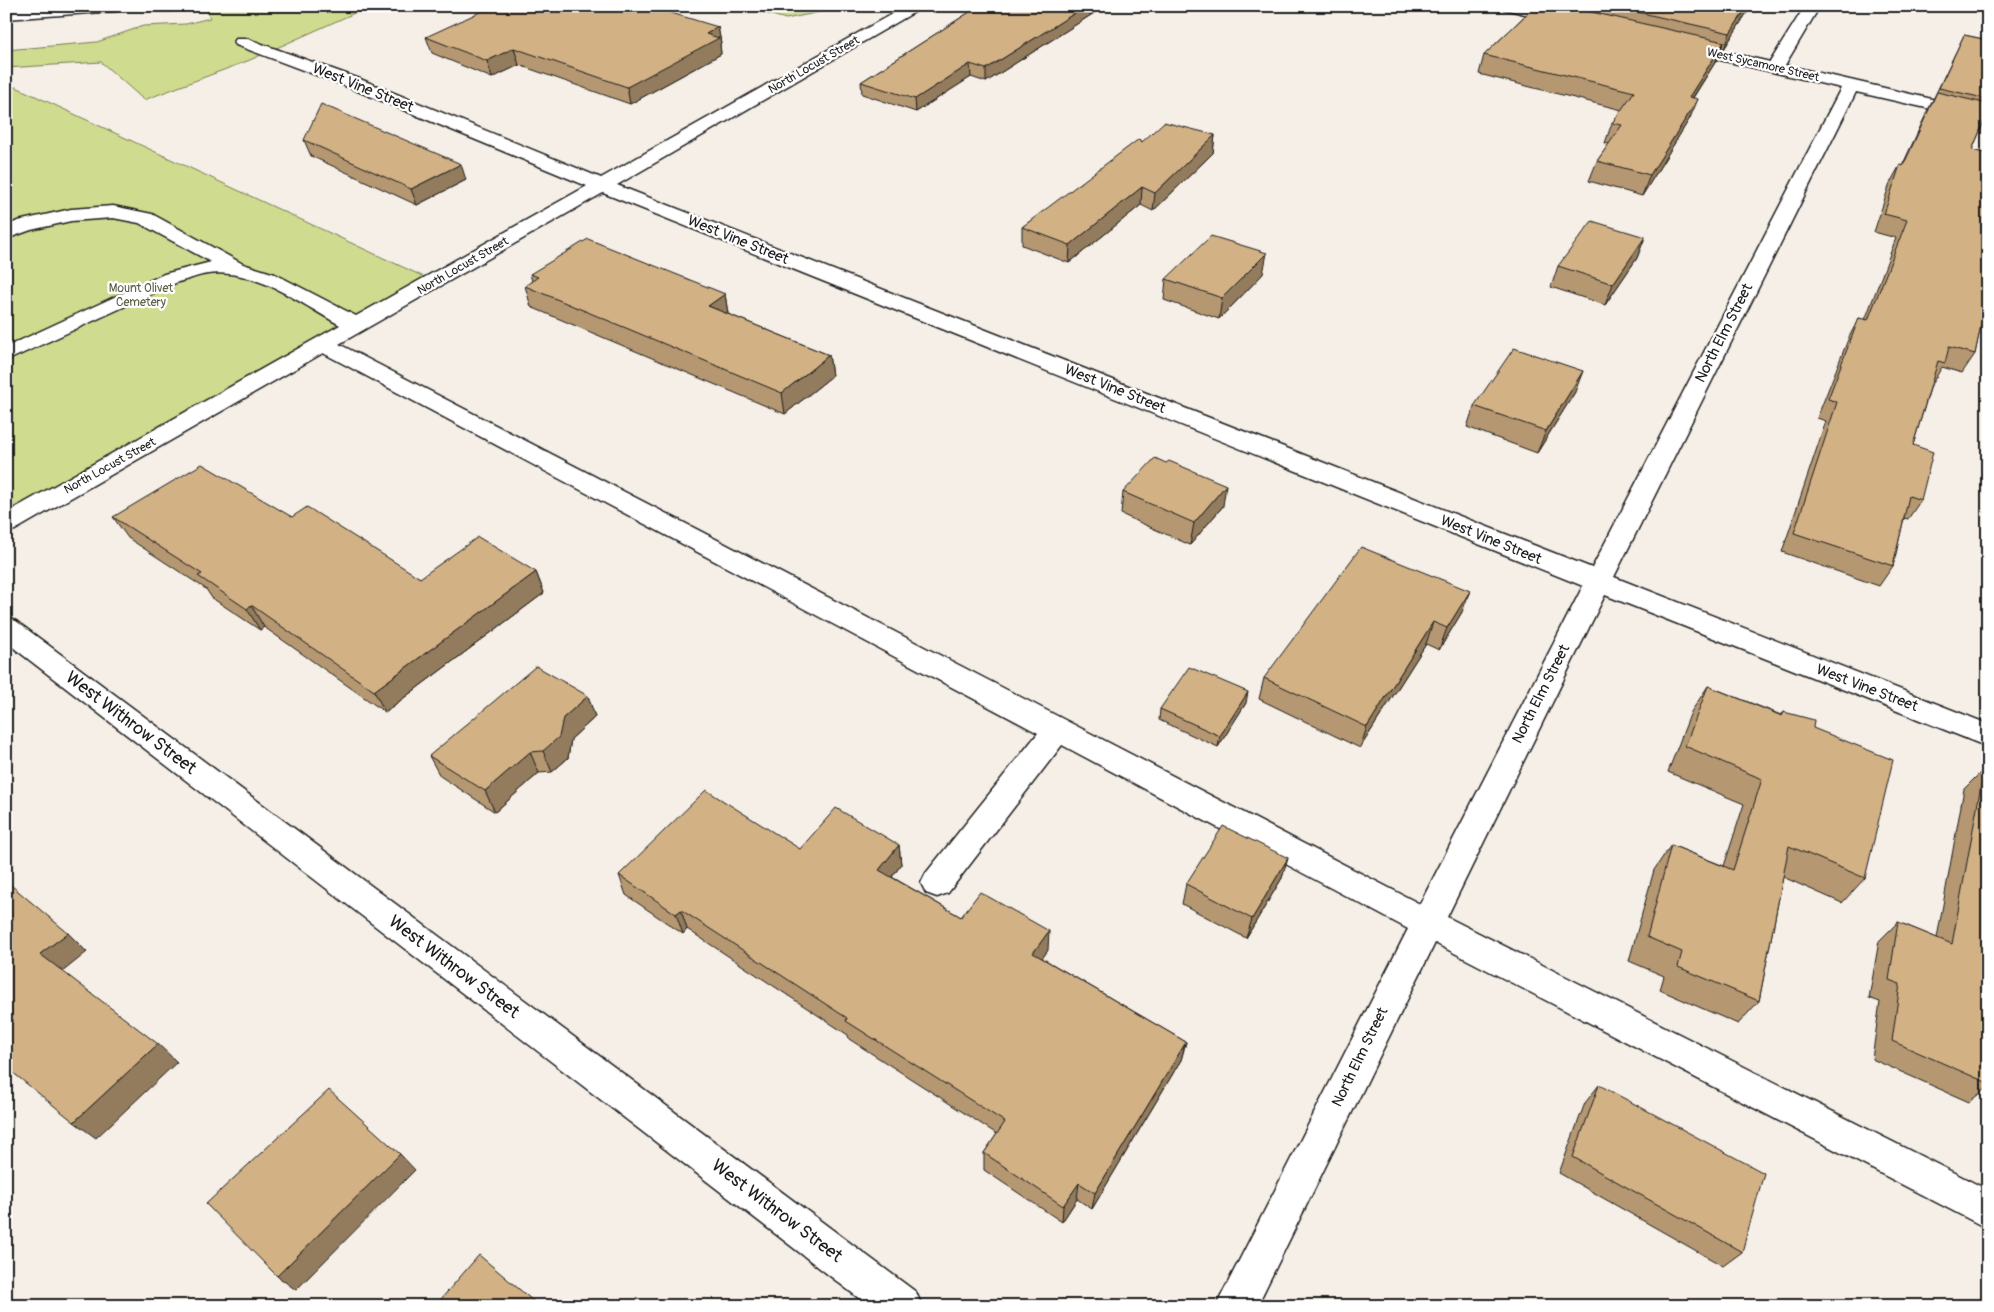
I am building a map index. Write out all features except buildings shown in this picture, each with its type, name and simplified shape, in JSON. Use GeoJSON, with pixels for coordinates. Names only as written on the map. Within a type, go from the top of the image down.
{"type":"FeatureCollection","features":[{"type":"Feature","properties":{"kind":"street"},"geometry":{"type":"LineString","coordinates":[[6,14],[117,6]]}},
{"type":"Feature","properties":{"kind":"street"},"geometry":{"type":"LineString","coordinates":[[152,6],[176,6]]}},
{"type":"Feature","properties":{"kind":"street","name":"North Locust Street"},"geometry":{"type":"LineString","coordinates":[[6,524],[358,326],[918,6]]}},
{"type":"Feature","properties":{"kind":"street"},"geometry":{"type":"LineString","coordinates":[[1509,6],[1586,24]]}},
{"type":"Feature","properties":{"kind":"street"},"geometry":{"type":"LineString","coordinates":[[1775,68],[1812,6]]}},
{"type":"Feature","properties":{"kind":"street","name":"West Vine Street"},"geometry":{"type":"LineString","coordinates":[[242,42],[354,83],[604,186],[1988,736]]}},
{"type":"Feature","properties":{"kind":"street","name":"West Sycamore Street"},"geometry":{"type":"LineString","coordinates":[[1671,44],[1988,117]]}},
{"type":"Feature","properties":{"kind":"street","name":"North Elm Street"},"geometry":{"type":"LineString","coordinates":[[1236,1306],[1597,582],[1851,85]]}},
{"type":"Feature","properties":{"kind":"street"},"geometry":{"type":"LineString","coordinates":[[6,233],[25,226],[71,215],[113,212],[145,218],[239,268],[268,278],[358,326]]}},
{"type":"Feature","properties":{"kind":"street"},"geometry":{"type":"LineString","coordinates":[[6,355],[171,278],[208,268],[239,268]]}},
{"type":"Feature","properties":{"kind":"street"},"geometry":{"type":"LineString","coordinates":[[324,345],[1427,923],[1988,1210]]}},
{"type":"Feature","properties":{"kind":"street","name":"West Withrow Street"},"geometry":{"type":"LineString","coordinates":[[6,628],[902,1306]]}},
{"type":"Feature","properties":{"kind":"street"},"geometry":{"type":"LineString","coordinates":[[937,883],[1057,730]]}},
{"type":"Feature","properties":{"kind":"green space"},"geometry":{"type":"Polygon","coordinates":[[[218,6],[370,6],[250,60],[144,100],[101,62],[6,68],[6,50],[97,42],[143,26],[186,24],[210,18],[206,9],[218,6]]]}},
{"type":"Feature","properties":{"kind":"green space"},"geometry":{"type":"Polygon","coordinates":[[[739,6],[849,6],[786,19],[739,6]]]}},
{"type":"Feature","properties":{"kind":"green space","name":"Mount Olivet Cemetery"},"geometry":{"type":"Polygon","coordinates":[[[16,87],[435,282],[6,524],[6,88],[16,87]]]}}]}
